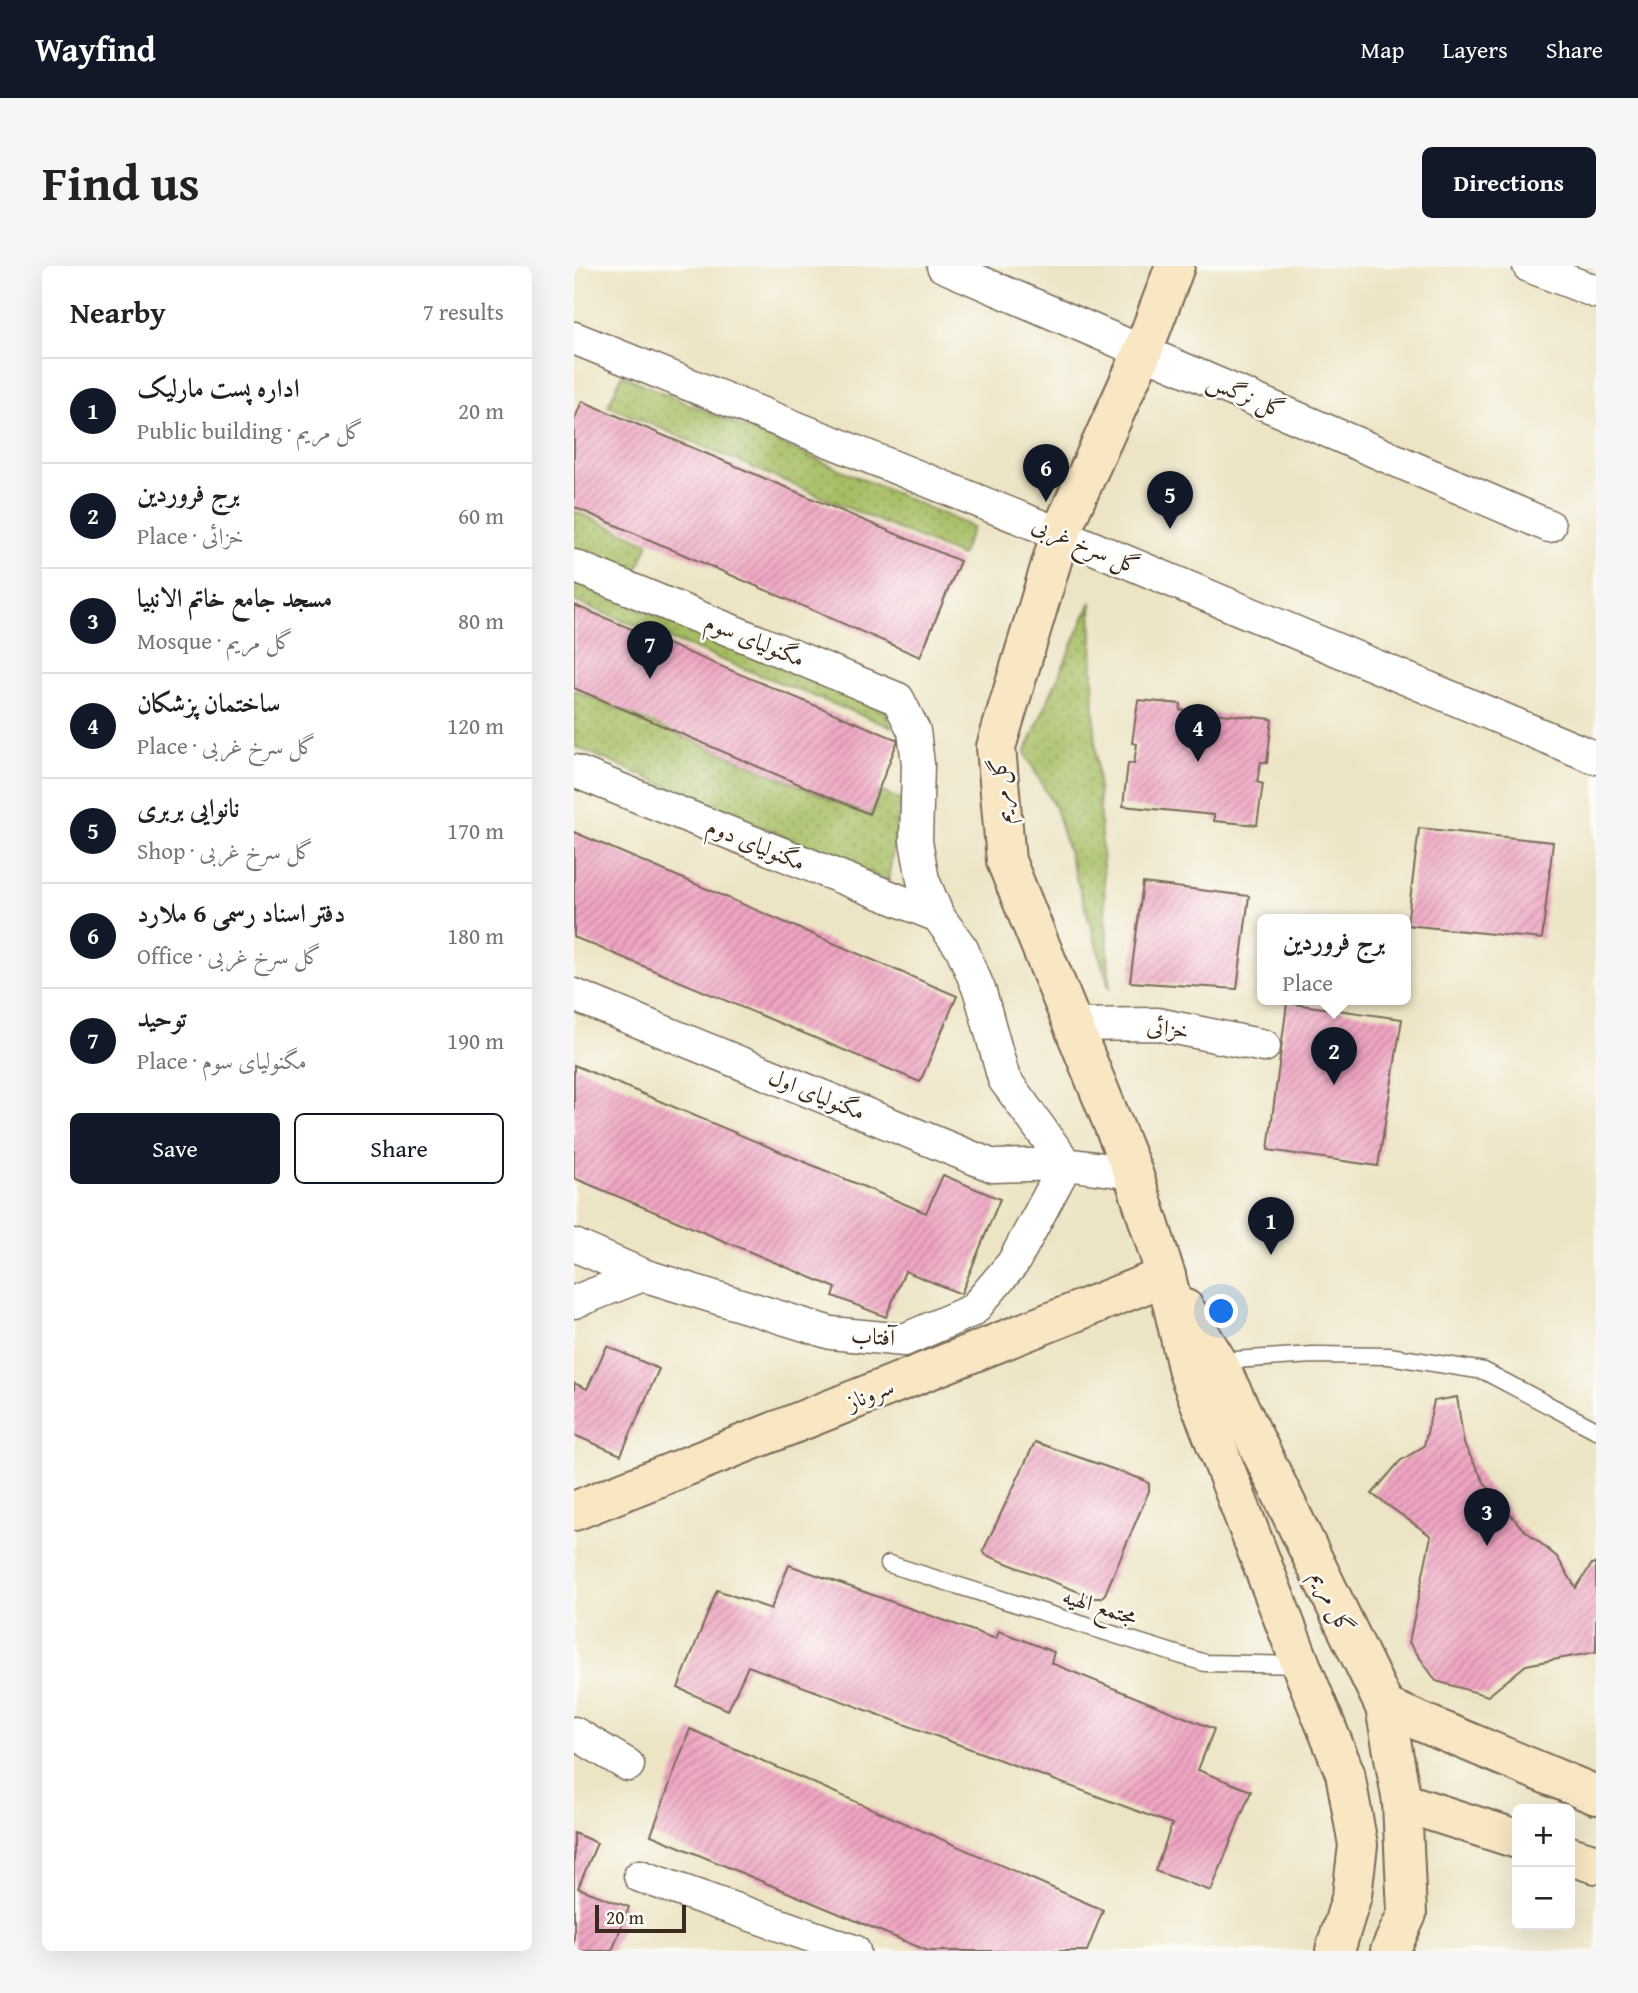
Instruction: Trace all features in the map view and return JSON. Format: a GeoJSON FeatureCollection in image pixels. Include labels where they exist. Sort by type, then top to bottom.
{"type":"FeatureCollection","features":[{"type":"Feature","properties":{"kind":"street","name":"گل نرگس"},"geometry":{"type":"LineString","coordinates":[[943,266],[1549,526]]}},
{"type":"Feature","properties":{"kind":"street","name":"گل مریم"},"geometry":{"type":"LineString","coordinates":[[1175,266],[1143,351],[1060,534],[996,747],[1006,862],[1133,1173],[1166,1276],[1188,1372],[1300,1665],[1345,1773],[1358,1845],[1352,1895],[1335,1951]]}},
{"type":"Feature","properties":{"kind":"street"},"geometry":{"type":"LineString","coordinates":[[1529,266],[1596,292]]}},
{"type":"Feature","properties":{"kind":"street","name":"گل سرخ غربی"},"geometry":{"type":"LineString","coordinates":[[574,338],[1060,534],[1596,758]]}},
{"type":"Feature","properties":{"kind":"street","name":"مگنولیای سوم"},"geometry":{"type":"LineString","coordinates":[[574,566],[898,699],[914,732],[918,764],[916,841],[923,880],[938,916]]}},
{"type":"Feature","properties":{"kind":"street","name":"مگنولیای دوم"},"geometry":{"type":"LineString","coordinates":[[574,771],[938,916]]}},
{"type":"Feature","properties":{"kind":"street"},"geometry":{"type":"LineString","coordinates":[[938,916],[962,949],[980,992],[1004,1079],[1066,1164]]}},
{"type":"Feature","properties":{"kind":"street","name":"مگنولیای اول"},"geometry":{"type":"LineString","coordinates":[[574,995],[993,1166],[1066,1164],[1133,1173]]}},
{"type":"Feature","properties":{"kind":"street","name":"خزائی"},"geometry":{"type":"LineString","coordinates":[[1071,1025],[1157,1024],[1264,1046]]}},
{"type":"Feature","properties":{"kind":"street","name":"آفتاب"},"geometry":{"type":"LineString","coordinates":[[574,1245],[643,1275],[831,1334],[904,1340],[973,1311],[1013,1263],[1066,1164]]}},
{"type":"Feature","properties":{"kind":"street"},"geometry":{"type":"LineString","coordinates":[[574,1302],[643,1275]]}},
{"type":"Feature","properties":{"kind":"street","name":"گل مریم"},"geometry":{"type":"LineString","coordinates":[[1166,1276],[1217,1362],[1384,1707],[1402,1802],[1407,1914],[1391,1951]]}},
{"type":"Feature","properties":{"kind":"street","name":"سروناز"},"geometry":{"type":"LineString","coordinates":[[574,1511],[1166,1276]]}},
{"type":"Feature","properties":{"kind":"street"},"geometry":{"type":"LineString","coordinates":[[1384,1707],[1596,1795]]}},
{"type":"Feature","properties":{"kind":"street"},"geometry":{"type":"LineString","coordinates":[[574,1733],[628,1765]]}},
{"type":"Feature","properties":{"kind":"street"},"geometry":{"type":"LineString","coordinates":[[1402,1802],[1512,1837]]}},
{"type":"Feature","properties":{"kind":"street"},"geometry":{"type":"LineString","coordinates":[[1575,1858],[1596,1864]]}},
{"type":"Feature","properties":{"kind":"street"},"geometry":{"type":"LineString","coordinates":[[640,1876],[850,1950]]}},
{"type":"Feature","properties":{"kind":"lane"},"geometry":{"type":"LineString","coordinates":[[1217,1362],[1313,1355],[1390,1356],[1484,1371],[1596,1430]]}},
{"type":"Feature","properties":{"kind":"lane","name":"مجتمع الهیه"},"geometry":{"type":"LineString","coordinates":[[889,1564],[1205,1663],[1300,1665]]}},
{"type":"Feature","properties":{"kind":"green space"},"geometry":{"type":"Polygon","coordinates":[[[622,375],[973,527],[961,556],[608,406],[622,375]]]}},
{"type":"Feature","properties":{"kind":"green space"},"geometry":{"type":"Polygon","coordinates":[[[574,511],[649,543],[629,589],[574,566],[574,511]]]}},
{"type":"Feature","properties":{"kind":"green space"},"geometry":{"type":"Polygon","coordinates":[[[574,582],[885,710],[891,727],[574,601],[574,582]]]}},
{"type":"Feature","properties":{"kind":"green space"},"geometry":{"type":"Polygon","coordinates":[[[1091,602],[1094,712],[1110,990],[1055,808],[1025,753],[1091,602]]]}},
{"type":"Feature","properties":{"kind":"green space"},"geometry":{"type":"Polygon","coordinates":[[[574,690],[870,816],[880,791],[901,800],[888,881],[574,746],[574,690]]]}},
{"type":"Feature","properties":{"kind":"building"},"geometry":{"type":"Polygon","coordinates":[[[582,401],[960,561],[920,657],[574,507],[574,421],[582,401]]]}},
{"type":"Feature","properties":{"kind":"building"},"geometry":{"type":"Polygon","coordinates":[[[574,605],[898,740],[869,814],[574,688],[574,605]]]}},
{"type":"Feature","properties":{"kind":"building"},"geometry":{"type":"Polygon","coordinates":[[[1138,700],[1181,704],[1180,710],[1272,719],[1267,763],[1261,762],[1257,782],[1263,784],[1257,825],[1214,821],[1214,815],[1123,806],[1128,763],[1134,763],[1137,744],[1132,743],[1138,700]]]}},
{"type":"Feature","properties":{"kind":"building"},"geometry":{"type":"Polygon","coordinates":[[[1419,828],[1553,842],[1542,939],[1411,925],[1411,914],[1408,914],[1419,828]]]}},
{"type":"Feature","properties":{"kind":"building"},"geometry":{"type":"Polygon","coordinates":[[[574,832],[957,996],[920,1082],[574,937],[574,832]]]}},
{"type":"Feature","properties":{"kind":"building"},"geometry":{"type":"Polygon","coordinates":[[[1143,883],[1249,896],[1237,989],[1130,982],[1143,883]]]}},
{"type":"Feature","properties":{"kind":"building"},"geometry":{"type":"Polygon","coordinates":[[[1287,1005],[1402,1019],[1378,1166],[1268,1150],[1287,1005]]]}},
{"type":"Feature","properties":{"kind":"building"},"geometry":{"type":"Polygon","coordinates":[[[574,1065],[926,1213],[943,1175],[1000,1199],[961,1294],[905,1271],[886,1317],[833,1296],[836,1288],[574,1178],[574,1065]]]}},
{"type":"Feature","properties":{"kind":"building"},"geometry":{"type":"Polygon","coordinates":[[[607,1346],[659,1369],[621,1455],[574,1435],[574,1383],[587,1389],[607,1346]]]}},
{"type":"Feature","properties":{"kind":"building"},"geometry":{"type":"Polygon","coordinates":[[[1457,1397],[1464,1444],[1485,1484],[1521,1527],[1557,1557],[1576,1588],[1592,1564],[1596,1563],[1596,1652],[1526,1665],[1488,1696],[1436,1681],[1409,1642],[1431,1536],[1372,1494],[1400,1461],[1424,1446],[1434,1401],[1457,1397]]]}},
{"type":"Feature","properties":{"kind":"building"},"geometry":{"type":"Polygon","coordinates":[[[1035,1442],[1149,1484],[1149,1491],[1101,1598],[1094,1598],[986,1555],[983,1551],[1035,1442]]]}},
{"type":"Feature","properties":{"kind":"building"},"geometry":{"type":"Polygon","coordinates":[[[789,1565],[996,1639],[999,1631],[1054,1652],[1051,1663],[1214,1729],[1198,1770],[1251,1791],[1211,1891],[1155,1871],[1172,1824],[748,1666],[728,1710],[678,1688],[717,1590],[771,1609],[789,1565]]]}},
{"type":"Feature","properties":{"kind":"building"},"geometry":{"type":"Polygon","coordinates":[[[690,1729],[1103,1910],[1087,1951],[928,1951],[651,1835],[690,1729]]]}},
{"type":"Feature","properties":{"kind":"building"},"geometry":{"type":"Polygon","coordinates":[[[574,1833],[597,1843],[578,1888],[629,1907],[612,1951],[574,1951],[574,1833]]]}},
{"type":"Feature","properties":{"kind":"place","name":"دفتر اسناد رسمی 6 ملارد"},"geometry":{"type":"Point","coordinates":[1046,502]}},
{"type":"Feature","properties":{"kind":"place","name":"نانوایی بربری"},"geometry":{"type":"Point","coordinates":[1170,529]}},
{"type":"Feature","properties":{"kind":"place","name":"توحید"},"geometry":{"type":"Point","coordinates":[650,679]}},
{"type":"Feature","properties":{"kind":"place","name":"ساختمان پزشکان"},"geometry":{"type":"Point","coordinates":[1198,762]}},
{"type":"Feature","properties":{"kind":"place","name":"برج فروردین"},"geometry":{"type":"Point","coordinates":[1334,1085]}},
{"type":"Feature","properties":{"kind":"place","name":"اداره پست مارلیک"},"geometry":{"type":"Point","coordinates":[1271,1255]}},
{"type":"Feature","properties":{"kind":"place","name":"مسجد جامع خاتم الانبیا"},"geometry":{"type":"Point","coordinates":[1487,1546]}}]}
